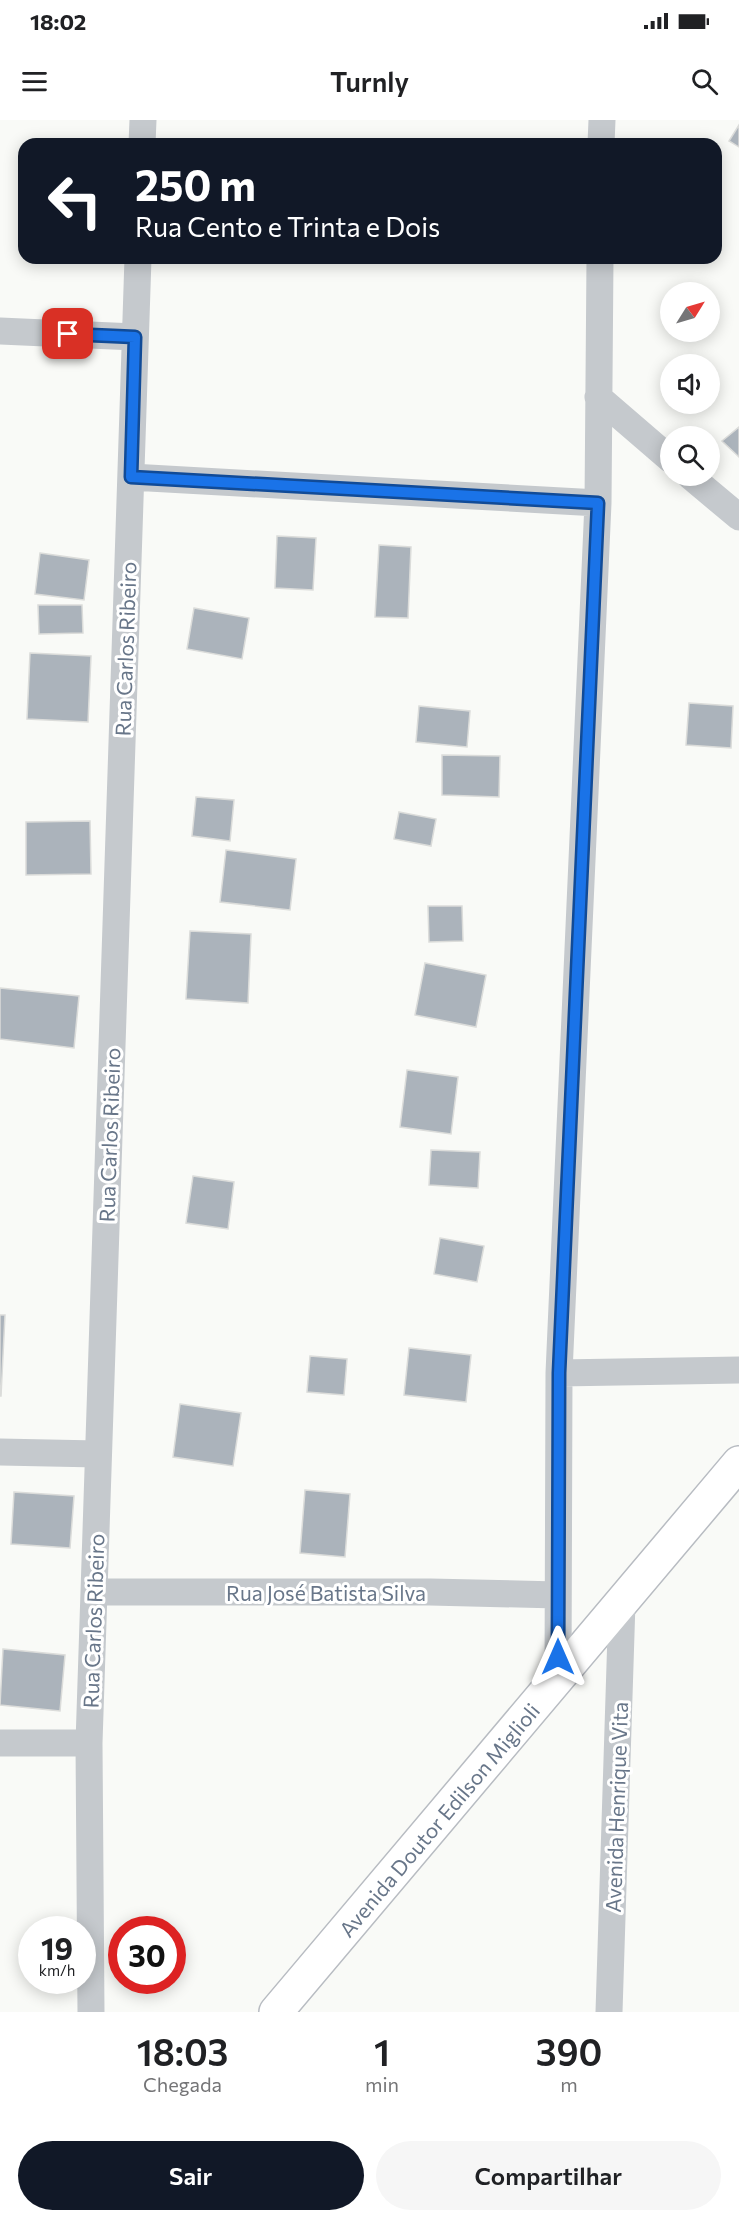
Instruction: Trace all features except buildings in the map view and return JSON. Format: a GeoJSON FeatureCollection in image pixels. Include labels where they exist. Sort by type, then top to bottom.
{"type":"FeatureCollection","features":[{"type":"Feature","properties":{"kind":"street"},"geometry":{"type":"LineString","coordinates":[[142,120],[142,138]]}},
{"type":"Feature","properties":{"kind":"street"},"geometry":{"type":"LineString","coordinates":[[601,138],[602,120]]}},
{"type":"Feature","properties":{"kind":"street","name":"Rua Carlos Ribeiro"},"geometry":{"type":"LineString","coordinates":[[91,2012],[89,1743],[138,264]]}},
{"type":"Feature","properties":{"kind":"street"},"geometry":{"type":"LineString","coordinates":[[558,1678],[559,1373],[598,503],[600,264]]}},
{"type":"Feature","properties":{"kind":"street"},"geometry":{"type":"LineString","coordinates":[[0,331],[135,337]]}},
{"type":"Feature","properties":{"kind":"street"},"geometry":{"type":"LineString","coordinates":[[598,397],[660,450]]}},
{"type":"Feature","properties":{"kind":"street"},"geometry":{"type":"LineString","coordinates":[[131,477],[598,503]]}},
{"type":"Feature","properties":{"kind":"street"},"geometry":{"type":"LineString","coordinates":[[702,486],[739,517]]}},
{"type":"Feature","properties":{"kind":"street"},"geometry":{"type":"LineString","coordinates":[[559,1373],[739,1370]]}},
{"type":"Feature","properties":{"kind":"street"},"geometry":{"type":"LineString","coordinates":[[0,1452],[98,1454]]}},
{"type":"Feature","properties":{"kind":"street","name":"Avenida Doutor Edilson Miglioli"},"geometry":{"type":"LineString","coordinates":[[276,2012],[739,1463]]}},
{"type":"Feature","properties":{"kind":"street","name":"Rua José Batista Silva"},"geometry":{"type":"LineString","coordinates":[[94,1592],[430,1592],[558,1595]]}},
{"type":"Feature","properties":{"kind":"street","name":"Avenida Henrique Vita"},"geometry":{"type":"LineString","coordinates":[[609,2012],[622,1602]]}},
{"type":"Feature","properties":{"kind":"street"},"geometry":{"type":"LineString","coordinates":[[0,1743],[89,1743]]}},
{"type":"Feature","properties":{"kind":"route"},"geometry":{"type":"LineString","coordinates":[[68,334],[135,337],[131,477],[598,503],[559,1373],[558,1657]]}}]}
